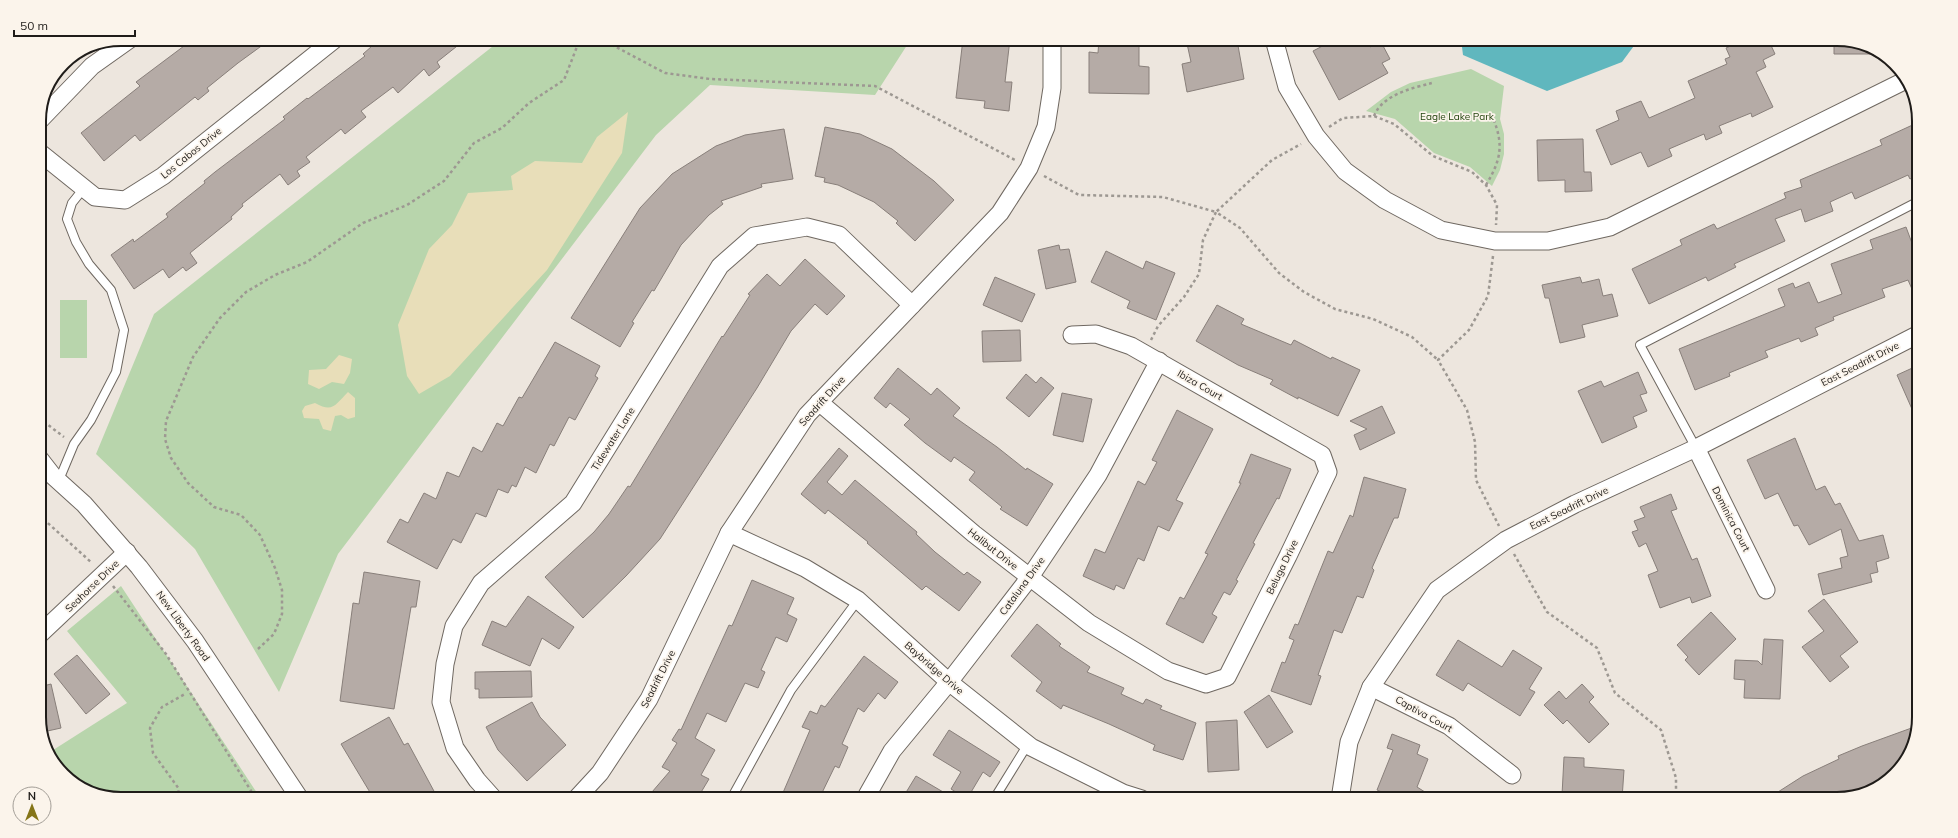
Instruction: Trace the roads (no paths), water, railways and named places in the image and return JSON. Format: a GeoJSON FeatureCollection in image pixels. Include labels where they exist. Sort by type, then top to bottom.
{"type":"FeatureCollection","features":[{"type":"Feature","properties":{"kind":"street"},"geometry":{"type":"LineString","coordinates":[[47,113],[92,66],[120,46]]}},
{"type":"Feature","properties":{"kind":"street","name":"Los Cabos Drive"},"geometry":{"type":"LineString","coordinates":[[46,158],[95,197],[125,200],[163,176],[326,46]]}},
{"type":"Feature","properties":{"kind":"street","name":"Seadrift Drive"},"geometry":{"type":"LineString","coordinates":[[582,792],[600,773],[649,699],[729,533],[807,415],[1000,213],[1029,168],[1047,119],[1052,88],[1052,46]]}},
{"type":"Feature","properties":{"kind":"street"},"geometry":{"type":"LineString","coordinates":[[1276,46],[1287,87],[1316,136],[1345,171],[1385,200],[1441,230],[1495,241],[1548,241],[1610,227],[1901,83]]}},
{"type":"Feature","properties":{"kind":"street","name":"Tidewater Lane"},"geometry":{"type":"LineString","coordinates":[[488,792],[477,780],[455,748],[441,702],[445,664],[454,626],[481,584],[573,502],[720,266],[754,236],[807,227],[839,235],[912,305]]}},
{"type":"Feature","properties":{"kind":"street","name":"Ibiza Court"},"geometry":{"type":"LineString","coordinates":[[1072,336],[1096,334],[1131,346],[1322,455]]}},
{"type":"Feature","properties":{"kind":"street","name":"East Seadrift Drive"},"geometry":{"type":"LineString","coordinates":[[1341,792],[1349,742],[1371,686],[1437,590],[1506,540],[1575,504],[1696,448],[1912,338]]}},
{"type":"Feature","properties":{"kind":"street","name":"Cataluna Drive"},"geometry":{"type":"LineString","coordinates":[[869,792],[892,751],[949,682],[1030,577],[1098,475],[1152,357]]}},
{"type":"Feature","properties":{"kind":"street","name":"Halibut Drive"},"geometry":{"type":"LineString","coordinates":[[819,402],[974,534],[1089,623],[1168,671],[1206,684],[1227,677]]}},
{"type":"Feature","properties":{"kind":"street","name":"Dominica Court"},"geometry":{"type":"LineString","coordinates":[[1696,448],[1766,590]]}},
{"type":"Feature","properties":{"kind":"street","name":"Beluga Drive"},"geometry":{"type":"LineString","coordinates":[[1227,677],[1266,602],[1328,472],[1322,455]]}},
{"type":"Feature","properties":{"kind":"street","name":"New Liberty Road"},"geometry":{"type":"LineString","coordinates":[[46,469],[84,504],[127,552],[195,641],[295,792]]}},
{"type":"Feature","properties":{"kind":"street","name":"Baybridge Drive"},"geometry":{"type":"LineString","coordinates":[[729,533],[805,568],[858,600],[949,682],[1028,744],[1115,792]]}},
{"type":"Feature","properties":{"kind":"street","name":"Seahorse Drive"},"geometry":{"type":"LineString","coordinates":[[46,628],[127,552]]}},
{"type":"Feature","properties":{"kind":"street","name":"Captiva Court"},"geometry":{"type":"LineString","coordinates":[[1371,686],[1449,726],[1512,775]]}},
{"type":"Feature","properties":{"kind":"lane"},"geometry":{"type":"LineString","coordinates":[[58,480],[74,444],[91,420],[116,372],[124,330],[111,290],[89,264],[76,242],[66,219],[72,203],[84,188]]}},
{"type":"Feature","properties":{"kind":"lane"},"geometry":{"type":"LineString","coordinates":[[1696,448],[1640,345],[1912,205]]}},
{"type":"Feature","properties":{"kind":"lane"},"geometry":{"type":"LineString","coordinates":[[735,792],[791,690],[858,600]]}},
{"type":"Feature","properties":{"kind":"lane"},"geometry":{"type":"LineString","coordinates":[[998,792],[1028,744]]}},
{"type":"Feature","properties":{"kind":"water"},"geometry":{"type":"Polygon","coordinates":[[[1462,46],[1634,46],[1622,62],[1547,91],[1463,55],[1462,46]]]}},
{"type":"Feature","properties":{"kind":"park label","name":"Eagle Lake Park"},"geometry":{"type":"Point","coordinates":[1457,116]}}]}
